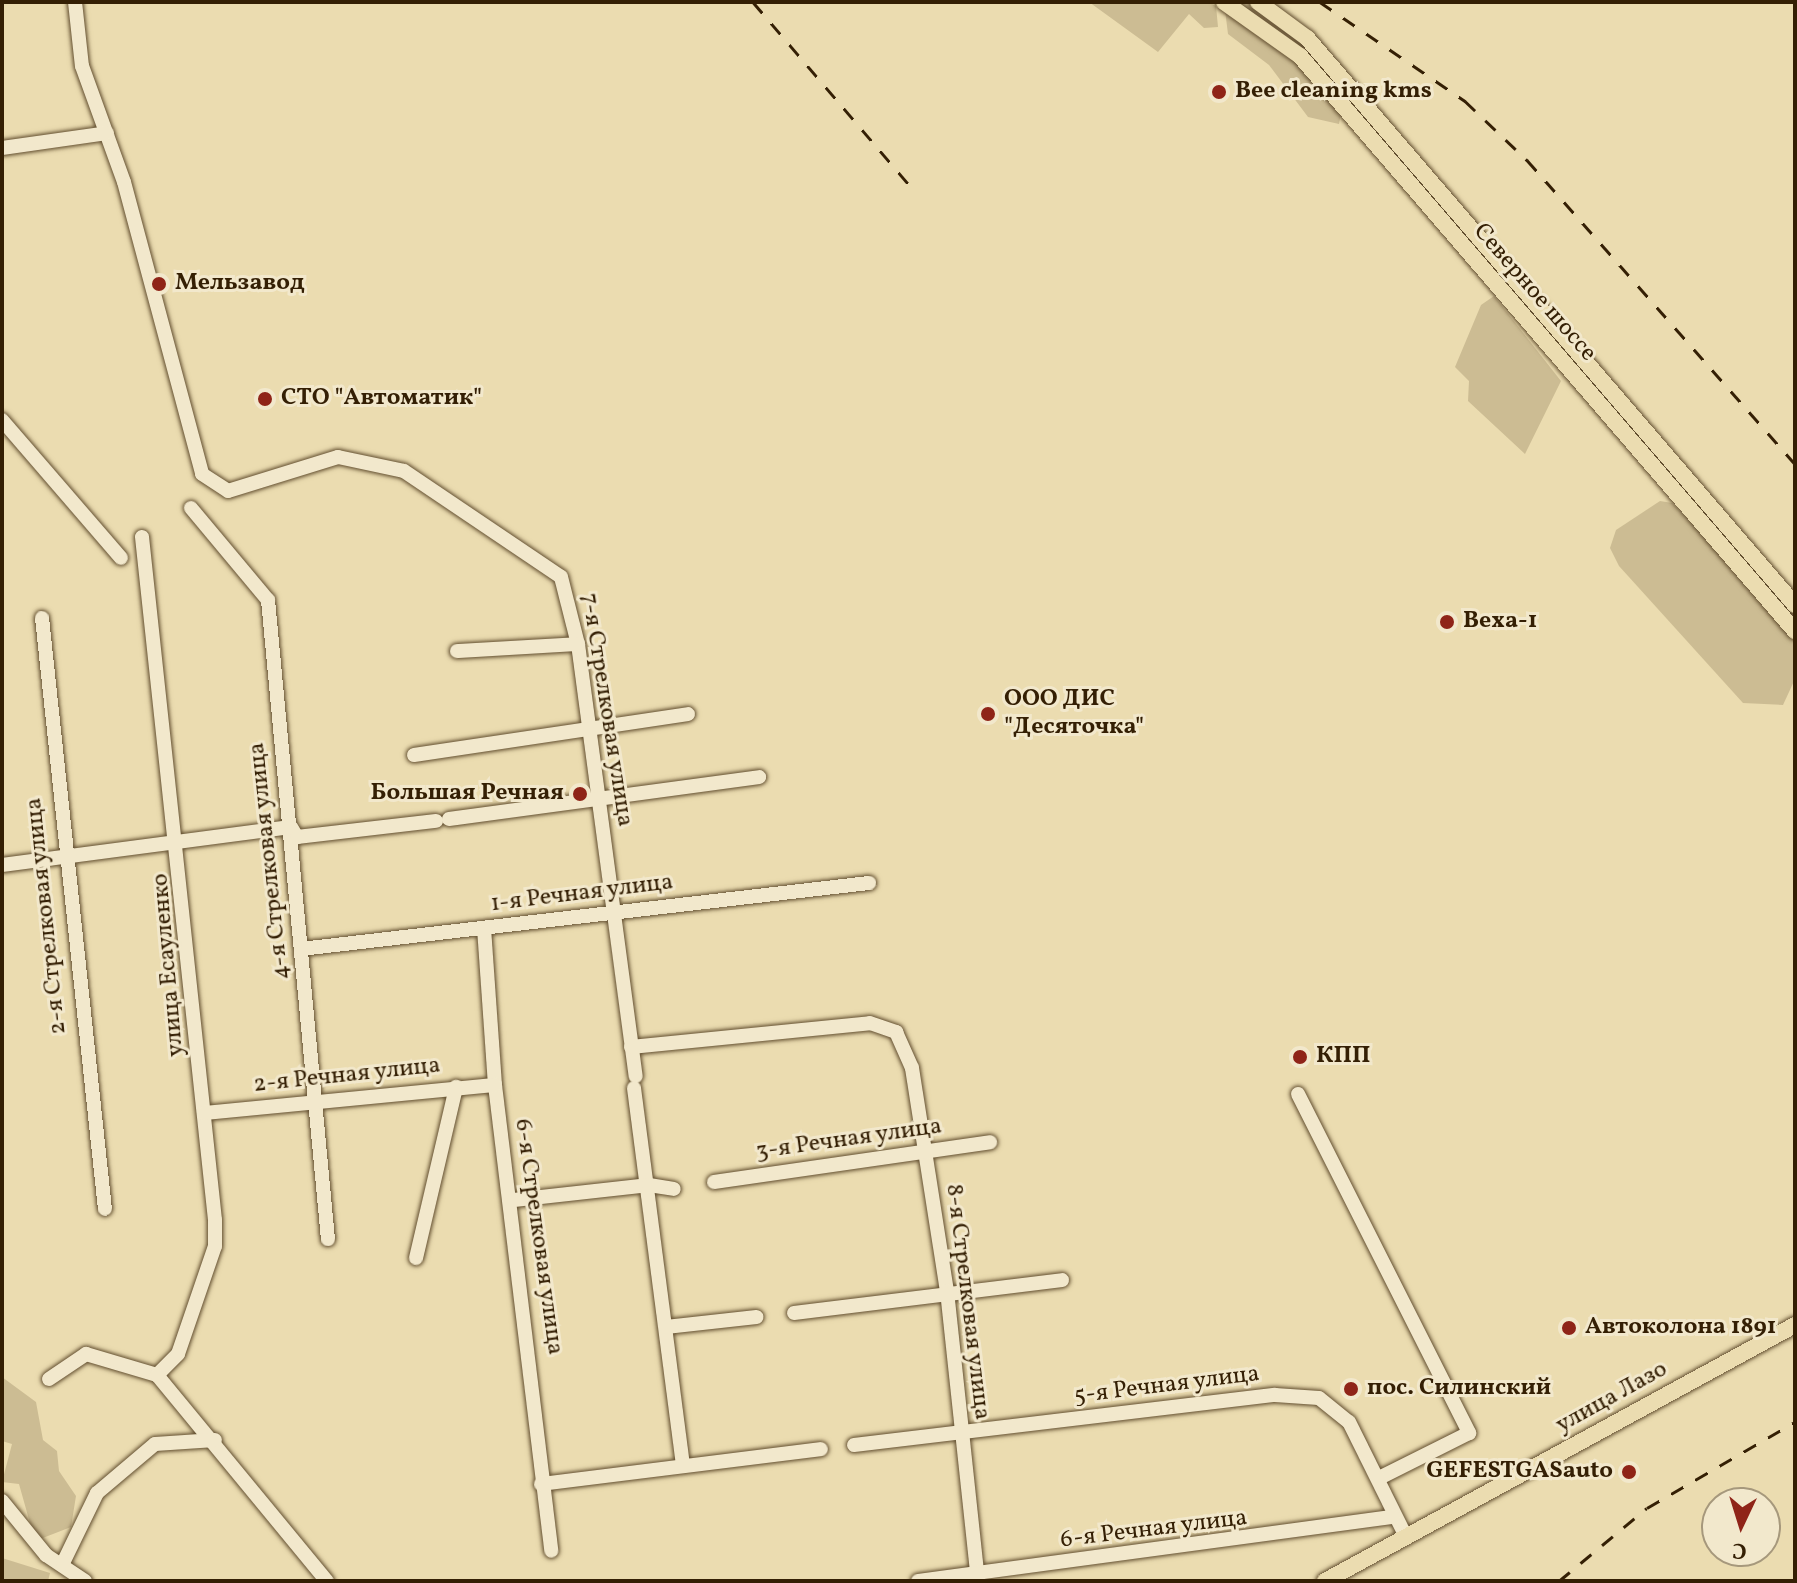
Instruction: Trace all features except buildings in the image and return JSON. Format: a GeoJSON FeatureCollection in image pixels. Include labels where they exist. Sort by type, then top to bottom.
{"type":"FeatureCollection","features":[{"type":"Feature","properties":{"kind":"main road","name":"Северное шоссе"},"geometry":{"type":"LineString","coordinates":[[1224,2],[1283,40],[1358,112],[1581,372],[1795,631]]}},
{"type":"Feature","properties":{"kind":"main road","name":"Северное шоссе"},"geometry":{"type":"LineString","coordinates":[[1258,2],[1307,38],[1358,112]]}},
{"type":"Feature","properties":{"kind":"main road","name":"Северное шоссе"},"geometry":{"type":"LineString","coordinates":[[1581,372],[1795,605]]}},
{"type":"Feature","properties":{"kind":"main road","name":"улица Лазо"},"geometry":{"type":"LineString","coordinates":[[1325,1581],[1795,1325]]}},
{"type":"Feature","properties":{"kind":"street"},"geometry":{"type":"LineString","coordinates":[[2,148],[107,133],[82,66],[75,2]]}},
{"type":"Feature","properties":{"kind":"street","name":"7-я Стрелковая улица"},"geometry":{"type":"LineString","coordinates":[[107,133],[202,474],[228,491],[338,457],[404,471],[561,577],[578,644],[683,1465]]}},
{"type":"Feature","properties":{"kind":"street"},"geometry":{"type":"LineString","coordinates":[[2,420],[121,558]]}},
{"type":"Feature","properties":{"kind":"street","name":"4-я Стрелковая улица"},"geometry":{"type":"LineString","coordinates":[[191,508],[268,600],[328,1239]]}},
{"type":"Feature","properties":{"kind":"street","name":"улица Есауленко"},"geometry":{"type":"LineString","coordinates":[[142,537],[179,842],[215,1246],[178,1354],[157,1375]]}},
{"type":"Feature","properties":{"kind":"street","name":"2-я Стрелковая улица"},"geometry":{"type":"LineString","coordinates":[[42,618],[62,854],[105,1209]]}},
{"type":"Feature","properties":{"kind":"street"},"geometry":{"type":"LineString","coordinates":[[457,651],[578,644]]}},
{"type":"Feature","properties":{"kind":"street"},"geometry":{"type":"LineString","coordinates":[[414,755],[688,714]]}},
{"type":"Feature","properties":{"kind":"street"},"geometry":{"type":"LineString","coordinates":[[2,865],[62,854],[291,827],[297,837],[759,777]]}},
{"type":"Feature","properties":{"kind":"street","name":"1-я Речная улица"},"geometry":{"type":"LineString","coordinates":[[301,949],[530,925],[613,911],[869,883]]}},
{"type":"Feature","properties":{"kind":"street","name":"6-я Стрелковая улица"},"geometry":{"type":"LineString","coordinates":[[484,928],[495,1085],[514,1200],[541,1484],[551,1551]]}},
{"type":"Feature","properties":{"kind":"street","name":"8-я Стрелковая улица"},"geometry":{"type":"LineString","coordinates":[[631,1047],[870,1023],[896,1032],[912,1068],[947,1291],[977,1578]]}},
{"type":"Feature","properties":{"kind":"street","name":"2-я Речная улица"},"geometry":{"type":"LineString","coordinates":[[204,1113],[495,1085]]}},
{"type":"Feature","properties":{"kind":"street"},"geometry":{"type":"LineString","coordinates":[[416,1258],[456,1087]]}},
{"type":"Feature","properties":{"kind":"street"},"geometry":{"type":"LineString","coordinates":[[1298,1094],[1469,1433],[1381,1477]]}},
{"type":"Feature","properties":{"kind":"street","name":"3-я Речная улица"},"geometry":{"type":"LineString","coordinates":[[714,1182],[990,1142]]}},
{"type":"Feature","properties":{"kind":"street"},"geometry":{"type":"LineString","coordinates":[[514,1200],[649,1185],[674,1189]]}},
{"type":"Feature","properties":{"kind":"street"},"geometry":{"type":"LineString","coordinates":[[794,1313],[947,1291],[1062,1280]]}},
{"type":"Feature","properties":{"kind":"street"},"geometry":{"type":"LineString","coordinates":[[666,1327],[756,1317]]}},
{"type":"Feature","properties":{"kind":"street"},"geometry":{"type":"LineString","coordinates":[[49,1379],[86,1354],[157,1375],[215,1440],[325,1580]]}},
{"type":"Feature","properties":{"kind":"street","name":"5-я Речная улица"},"geometry":{"type":"LineString","coordinates":[[854,1445],[1275,1395],[1319,1398],[1349,1422],[1381,1477],[1394,1517],[1406,1537]]}},
{"type":"Feature","properties":{"kind":"street"},"geometry":{"type":"LineString","coordinates":[[63,1563],[97,1493],[155,1444],[215,1440]]}},
{"type":"Feature","properties":{"kind":"street"},"geometry":{"type":"LineString","coordinates":[[541,1484],[821,1449]]}},
{"type":"Feature","properties":{"kind":"street"},"geometry":{"type":"LineString","coordinates":[[2,1501],[27,1536],[85,1581]]}},
{"type":"Feature","properties":{"kind":"street","name":"6-я Речная улица"},"geometry":{"type":"LineString","coordinates":[[918,1581],[977,1578],[1394,1517]]}},
{"type":"Feature","properties":{"kind":"shaded area"},"geometry":{"type":"Polygon","coordinates":[[[1089,2],[1208,2],[1216,6],[1218,27],[1204,28],[1189,14],[1158,52],[1089,2]]]}},
{"type":"Feature","properties":{"kind":"shaded area"},"geometry":{"type":"Polygon","coordinates":[[[1234,2],[1248,2],[1295,34],[1349,102],[1292,38],[1234,2]]]}},
{"type":"Feature","properties":{"kind":"shaded area"},"geometry":{"type":"Polygon","coordinates":[[[1225,10],[1291,53],[1341,113],[1339,124],[1308,117],[1269,65],[1228,34],[1225,10]]]}},
{"type":"Feature","properties":{"kind":"shaded area"},"geometry":{"type":"Polygon","coordinates":[[[1365,120],[1576,363],[1575,367],[1365,120]]]}},
{"type":"Feature","properties":{"kind":"shaded area"},"geometry":{"type":"Polygon","coordinates":[[[1494,296],[1561,381],[1525,454],[1468,401],[1469,381],[1455,367],[1481,305],[1494,296]]]}},
{"type":"Feature","properties":{"kind":"shaded area"},"geometry":{"type":"Polygon","coordinates":[[[1587,378],[1795,614],[1795,622],[1587,378]]]}},
{"type":"Feature","properties":{"kind":"shaded area"},"geometry":{"type":"Polygon","coordinates":[[[1660,501],[1672,503],[1698,529],[1795,642],[1795,679],[1783,705],[1743,703],[1619,566],[1610,548],[1616,530],[1660,501]]]}},
{"type":"Feature","properties":{"kind":"shaded area"},"geometry":{"type":"Polygon","coordinates":[[[2,1377],[36,1402],[43,1440],[57,1451],[59,1471],[76,1496],[71,1527],[35,1541],[19,1484],[2,1482],[12,1444],[2,1441],[2,1377]]]}},
{"type":"Feature","properties":{"kind":"shaded area"},"geometry":{"type":"Polygon","coordinates":[[[2,1558],[50,1573],[48,1581],[2,1581],[2,1558]]]}},
{"type":"Feature","properties":{"kind":"railway"},"geometry":{"type":"LineString","coordinates":[[753,2],[916,193]]}},
{"type":"Feature","properties":{"kind":"railway"},"geometry":{"type":"LineString","coordinates":[[1320,2],[1465,101],[1527,160],[1795,464]]}},
{"type":"Feature","properties":{"kind":"railway"},"geometry":{"type":"LineString","coordinates":[[1559,1581],[1647,1508],[1795,1422]]}},
{"type":"Feature","properties":{"kind":"place","name":"Bee cleaning kms"},"geometry":{"type":"Point","coordinates":[1219,92]}},
{"type":"Feature","properties":{"kind":"place","name":"Мельзавод"},"geometry":{"type":"Point","coordinates":[159,284]}},
{"type":"Feature","properties":{"kind":"place","name":"СТО \"Автоматик\""},"geometry":{"type":"Point","coordinates":[265,399]}},
{"type":"Feature","properties":{"kind":"place","name":"Веха-1"},"geometry":{"type":"Point","coordinates":[1447,622]}},
{"type":"Feature","properties":{"kind":"place","name":"ООО ДИС \"Десяточка\""},"geometry":{"type":"Point","coordinates":[988,714]}},
{"type":"Feature","properties":{"kind":"place","name":"Большая Речная"},"geometry":{"type":"Point","coordinates":[580,794]}},
{"type":"Feature","properties":{"kind":"place","name":"КПП"},"geometry":{"type":"Point","coordinates":[1300,1057]}},
{"type":"Feature","properties":{"kind":"place","name":"Автоколона 1891"},"geometry":{"type":"Point","coordinates":[1569,1328]}},
{"type":"Feature","properties":{"kind":"place","name":"пос. Силинский"},"geometry":{"type":"Point","coordinates":[1351,1389]}},
{"type":"Feature","properties":{"kind":"place","name":"GEFESTGASauto"},"geometry":{"type":"Point","coordinates":[1629,1472]}}]}
